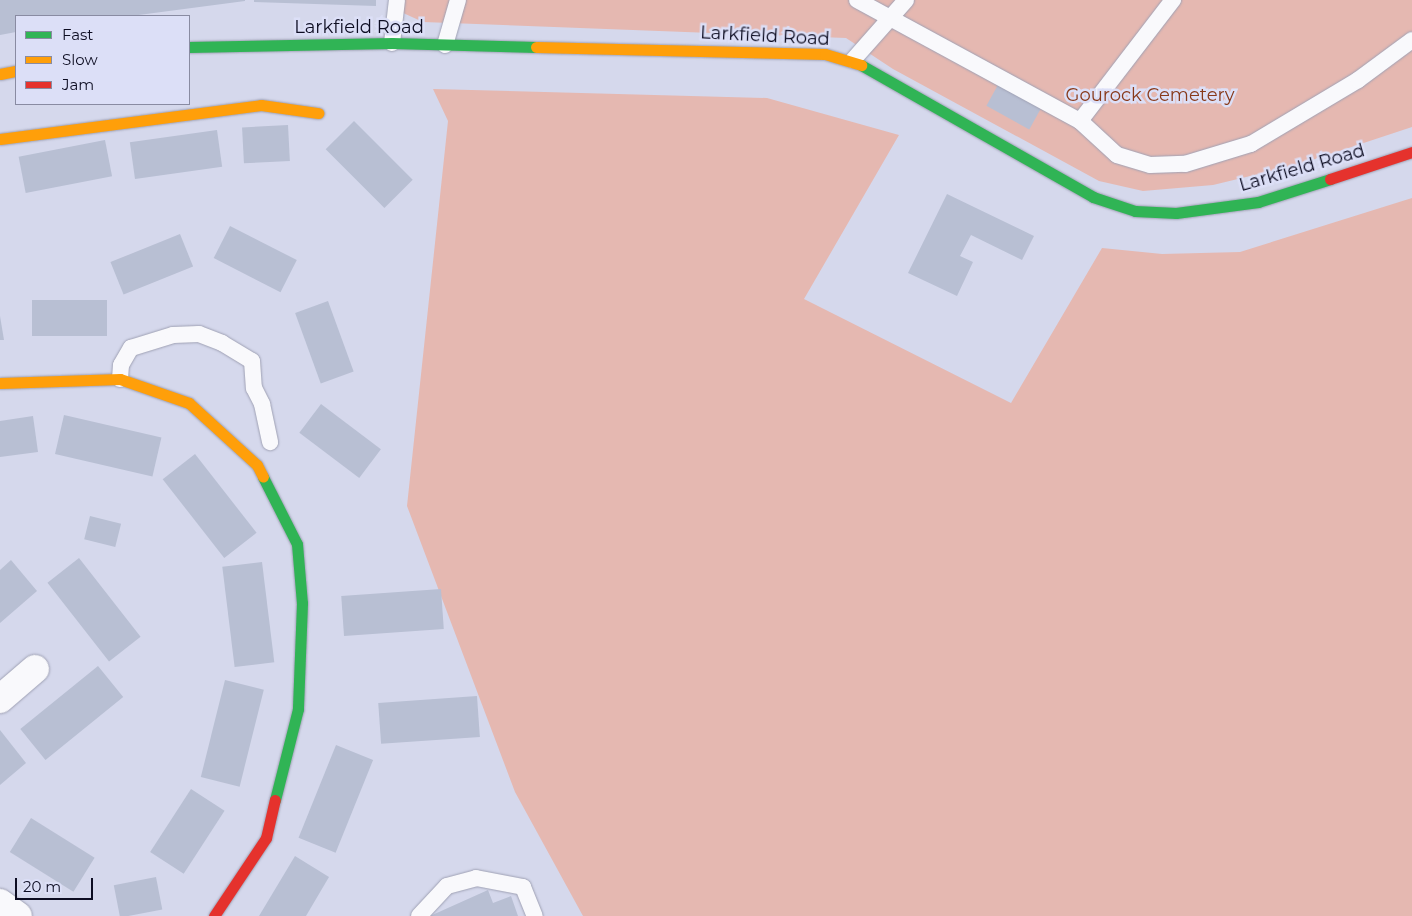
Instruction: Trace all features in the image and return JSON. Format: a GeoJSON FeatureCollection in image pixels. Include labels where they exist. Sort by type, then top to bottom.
{"type":"FeatureCollection","features":[{"type":"Feature","properties":{"kind":"street","name":"Larkfield Road"},"geometry":{"type":"LineString","coordinates":[[190,47],[392,43],[446,46],[782,51],[853,60],[1094,196],[1135,211],[1176,214],[1258,202],[1412,152]]}},
{"type":"Feature","properties":{"kind":"street"},"geometry":{"type":"LineString","coordinates":[[0,74],[15,71]]}},
{"type":"Feature","properties":{"kind":"street"},"geometry":{"type":"LineString","coordinates":[[0,139],[261,105],[318,113]]}},
{"type":"Feature","properties":{"kind":"street"},"geometry":{"type":"LineString","coordinates":[[0,383],[120,379],[189,403],[257,466],[297,544],[302,603],[298,709],[266,838],[214,916]]}},
{"type":"Feature","properties":{"kind":"street"},"geometry":{"type":"LineString","coordinates":[[0,699],[36,669]]}},
{"type":"Feature","properties":{"kind":"street"},"geometry":{"type":"LineString","coordinates":[[0,903],[18,916]]}},
{"type":"Feature","properties":{"kind":"lane"},"geometry":{"type":"LineString","coordinates":[[392,43],[397,0]]}},
{"type":"Feature","properties":{"kind":"lane"},"geometry":{"type":"LineString","coordinates":[[446,46],[458,0]]}},
{"type":"Feature","properties":{"kind":"lane"},"geometry":{"type":"LineString","coordinates":[[857,0],[1080,121],[1117,155],[1150,164],[1185,164],[1218,156],[1282,128],[1358,80],[1412,40]]}},
{"type":"Feature","properties":{"kind":"lane"},"geometry":{"type":"LineString","coordinates":[[853,60],[906,0]]}},
{"type":"Feature","properties":{"kind":"lane"},"geometry":{"type":"LineString","coordinates":[[1080,121],[1174,0]]}},
{"type":"Feature","properties":{"kind":"lane"},"geometry":{"type":"LineString","coordinates":[[120,379],[120,365],[131,348],[173,335],[199,334],[222,343],[252,361],[254,388],[262,404],[270,442]]}},
{"type":"Feature","properties":{"kind":"lane"},"geometry":{"type":"LineString","coordinates":[[419,916],[447,886],[476,878],[523,887],[535,916]]}},
{"type":"Feature","properties":{"kind":"green space","name":"Gourock Cemetery"},"geometry":{"type":"Polygon","coordinates":[[[391,0],[1412,0],[1412,127],[1300,164],[1213,185],[1143,191],[1099,181],[893,69],[846,38],[423,22],[390,7],[391,0]]]}},
{"type":"Feature","properties":{"kind":"green space"},"geometry":{"type":"Polygon","coordinates":[[[433,89],[767,98],[899,135],[804,299],[1011,403],[1102,248],[1162,254],[1240,252],[1412,198],[1412,916],[583,916],[515,792],[407,506],[448,121],[433,89]]]}},
{"type":"Feature","properties":{"kind":"building"},"geometry":{"type":"Polygon","coordinates":[[[0,0],[245,0],[139,15],[15,15],[15,32],[0,35],[0,0]]]}},
{"type":"Feature","properties":{"kind":"building"},"geometry":{"type":"Polygon","coordinates":[[[254,0],[376,0],[376,6],[254,2],[254,0]]]}},
{"type":"Feature","properties":{"kind":"building"},"geometry":{"type":"Polygon","coordinates":[[[999,83],[1042,107],[1029,129],[986,106],[999,83]]]}},
{"type":"Feature","properties":{"kind":"building"},"geometry":{"type":"Polygon","coordinates":[[[354,121],[413,180],[384,208],[326,149],[354,121]]]}},
{"type":"Feature","properties":{"kind":"building"},"geometry":{"type":"Polygon","coordinates":[[[288,125],[290,161],[244,163],[242,127],[288,125]]]}},
{"type":"Feature","properties":{"kind":"building"},"geometry":{"type":"Polygon","coordinates":[[[217,130],[222,167],[135,179],[130,142],[217,130]]]}},
{"type":"Feature","properties":{"kind":"building"},"geometry":{"type":"Polygon","coordinates":[[[105,140],[112,176],[26,193],[19,157],[105,140]]]}},
{"type":"Feature","properties":{"kind":"building"},"geometry":{"type":"Polygon","coordinates":[[[947,194],[1034,236],[1022,260],[971,235],[960,256],[973,262],[957,296],[908,273],[947,194]]]}},
{"type":"Feature","properties":{"kind":"building"},"geometry":{"type":"Polygon","coordinates":[[[230,226],[297,260],[280,292],[214,258],[230,226]]]}},
{"type":"Feature","properties":{"kind":"building"},"geometry":{"type":"Polygon","coordinates":[[[180,234],[193,266],[124,295],[110,262],[180,234]]]}},
{"type":"Feature","properties":{"kind":"building"},"geometry":{"type":"Polygon","coordinates":[[[32,300],[107,300],[107,336],[32,336],[32,300]]]}},
{"type":"Feature","properties":{"kind":"building"},"geometry":{"type":"Polygon","coordinates":[[[328,301],[354,371],[321,383],[295,313],[328,301]]]}},
{"type":"Feature","properties":{"kind":"building"},"geometry":{"type":"Polygon","coordinates":[[[0,316],[4,340],[0,340],[0,316]]]}},
{"type":"Feature","properties":{"kind":"building"},"geometry":{"type":"Polygon","coordinates":[[[321,404],[381,449],[359,478],[299,433],[321,404]]]}},
{"type":"Feature","properties":{"kind":"building"},"geometry":{"type":"Polygon","coordinates":[[[64,415],[161,437],[152,476],[55,454],[64,415]]]}},
{"type":"Feature","properties":{"kind":"building"},"geometry":{"type":"Polygon","coordinates":[[[33,416],[38,452],[0,457],[0,421],[33,416]]]}},
{"type":"Feature","properties":{"kind":"building"},"geometry":{"type":"Polygon","coordinates":[[[195,454],[257,533],[224,558],[163,479],[195,454]]]}},
{"type":"Feature","properties":{"kind":"building"},"geometry":{"type":"Polygon","coordinates":[[[90,516],[121,524],[115,547],[84,539],[90,516]]]}},
{"type":"Feature","properties":{"kind":"building"},"geometry":{"type":"Polygon","coordinates":[[[79,558],[141,637],[109,661],[47,583],[79,558]]]}},
{"type":"Feature","properties":{"kind":"building"},"geometry":{"type":"Polygon","coordinates":[[[11,560],[37,591],[0,623],[0,570],[11,560]]]}},
{"type":"Feature","properties":{"kind":"building"},"geometry":{"type":"Polygon","coordinates":[[[262,562],[274,662],[235,667],[222,567],[262,562]]]}},
{"type":"Feature","properties":{"kind":"building"},"geometry":{"type":"Polygon","coordinates":[[[441,589],[444,629],[344,636],[341,596],[441,589]]]}},
{"type":"Feature","properties":{"kind":"building"},"geometry":{"type":"Polygon","coordinates":[[[98,666],[123,697],[45,760],[20,729],[98,666]]]}},
{"type":"Feature","properties":{"kind":"building"},"geometry":{"type":"Polygon","coordinates":[[[225,680],[264,690],[240,787],[201,777],[225,680]]]}},
{"type":"Feature","properties":{"kind":"building"},"geometry":{"type":"Polygon","coordinates":[[[477,696],[480,737],[381,744],[378,703],[477,696]]]}},
{"type":"Feature","properties":{"kind":"building"},"geometry":{"type":"Polygon","coordinates":[[[0,730],[26,763],[0,785],[0,730]]]}},
{"type":"Feature","properties":{"kind":"building"},"geometry":{"type":"Polygon","coordinates":[[[336,745],[373,760],[336,853],[299,838],[336,745]]]}},
{"type":"Feature","properties":{"kind":"building"},"geometry":{"type":"Polygon","coordinates":[[[191,789],[225,811],[184,874],[150,852],[191,789]]]}},
{"type":"Feature","properties":{"kind":"building"},"geometry":{"type":"Polygon","coordinates":[[[31,818],[95,858],[73,892],[10,852],[31,818]]]}},
{"type":"Feature","properties":{"kind":"building"},"geometry":{"type":"Polygon","coordinates":[[[295,856],[329,877],[306,916],[259,916],[295,856]]]}},
{"type":"Feature","properties":{"kind":"building"},"geometry":{"type":"Polygon","coordinates":[[[156,877],[162,909],[120,916],[114,885],[156,877]]]}},
{"type":"Feature","properties":{"kind":"building"},"geometry":{"type":"Polygon","coordinates":[[[488,890],[493,903],[511,896],[518,916],[430,916],[488,890]]]}},
{"type":"Feature","properties":{"kind":"traffic: fast"},"geometry":{"type":"LineString","coordinates":[[190,47],[392,43],[536,47]]}},
{"type":"Feature","properties":{"kind":"traffic: fast"},"geometry":{"type":"LineString","coordinates":[[861,65],[1093,197],[1135,211],[1176,213],[1258,202],[1330,179]]}},
{"type":"Feature","properties":{"kind":"traffic: fast"},"geometry":{"type":"LineString","coordinates":[[263,477],[297,544],[302,603],[298,709],[275,800]]}},
{"type":"Feature","properties":{"kind":"traffic: slow"},"geometry":{"type":"LineString","coordinates":[[536,47],[825,54],[861,65]]}},
{"type":"Feature","properties":{"kind":"traffic: slow"},"geometry":{"type":"LineString","coordinates":[[0,74],[15,71]]}},
{"type":"Feature","properties":{"kind":"traffic: slow"},"geometry":{"type":"LineString","coordinates":[[0,139],[261,105],[318,113]]}},
{"type":"Feature","properties":{"kind":"traffic: slow"},"geometry":{"type":"LineString","coordinates":[[0,383],[120,379],[189,403],[257,465],[263,477]]}},
{"type":"Feature","properties":{"kind":"traffic: jam"},"geometry":{"type":"LineString","coordinates":[[1330,179],[1412,152]]}},
{"type":"Feature","properties":{"kind":"traffic: jam"},"geometry":{"type":"LineString","coordinates":[[214,916],[266,838],[275,800]]}}]}
